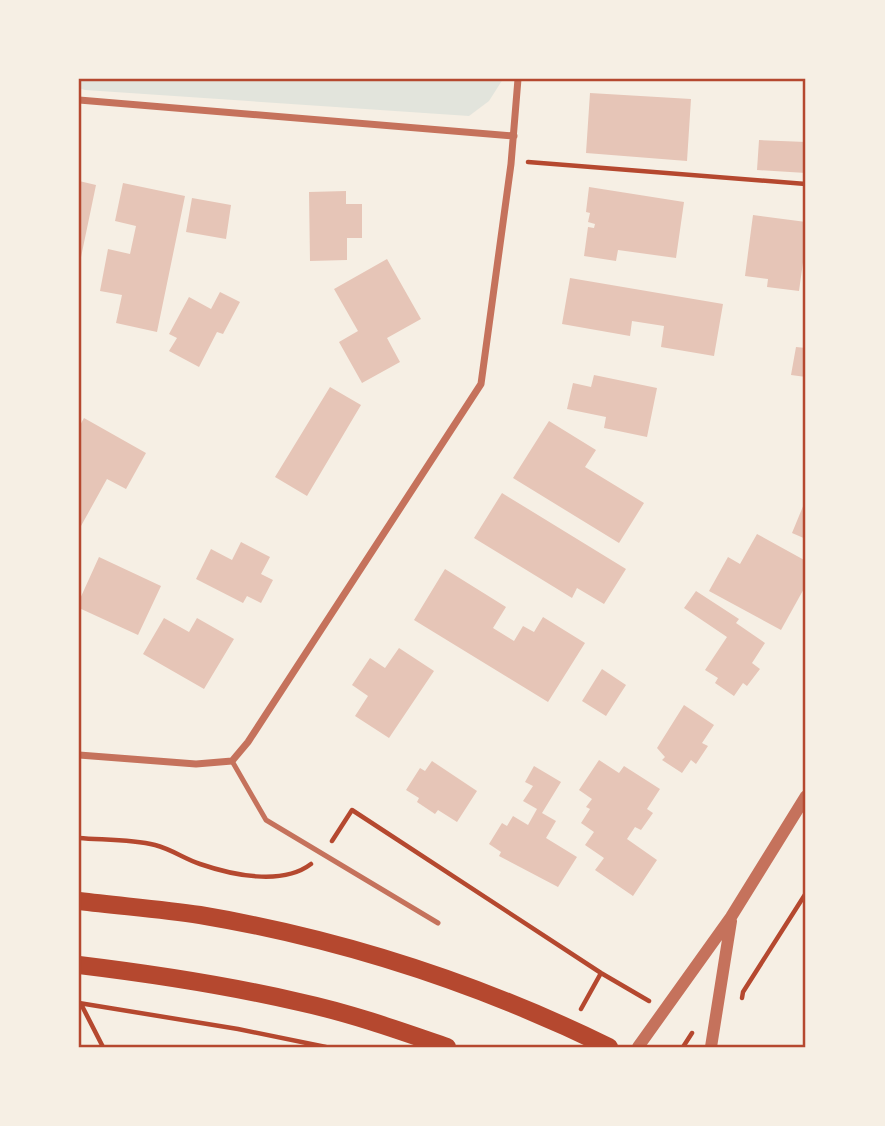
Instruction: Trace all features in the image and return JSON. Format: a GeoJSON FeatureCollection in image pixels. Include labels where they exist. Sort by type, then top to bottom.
{"type":"FeatureCollection","features":[{"type":"Feature","properties":{"kind":"main road"},"geometry":{"type":"LineString","coordinates":[[79,901],[200,915],[371,954],[430,972],[497,998],[609,1047]]}},
{"type":"Feature","properties":{"kind":"main road"},"geometry":{"type":"LineString","coordinates":[[79,965],[174,977],[302,1002],[362,1018],[447,1047]]}},
{"type":"Feature","properties":{"kind":"street"},"geometry":{"type":"LineString","coordinates":[[79,755],[196,764],[232,761],[248,742],[481,384],[514,136],[518,79]]}},
{"type":"Feature","properties":{"kind":"street"},"geometry":{"type":"LineString","coordinates":[[79,100],[514,136]]}},
{"type":"Feature","properties":{"kind":"street"},"geometry":{"type":"LineString","coordinates":[[638,1047],[731,917],[806,796]]}},
{"type":"Feature","properties":{"kind":"street"},"geometry":{"type":"LineString","coordinates":[[710,1047],[731,917]]}},
{"type":"Feature","properties":{"kind":"lane"},"geometry":{"type":"LineString","coordinates":[[232,761],[266,820],[438,923]]}},
{"type":"Feature","properties":{"kind":"path"},"geometry":{"type":"LineString","coordinates":[[525,162],[806,184]]}},
{"type":"Feature","properties":{"kind":"path"},"geometry":{"type":"LineString","coordinates":[[330,844],[352,810],[639,995]]}},
{"type":"Feature","properties":{"kind":"path"},"geometry":{"type":"LineString","coordinates":[[79,838],[155,845],[199,864],[246,874],[270,876],[292,873],[305,869],[315,861]]}},
{"type":"Feature","properties":{"kind":"path"},"geometry":{"type":"LineString","coordinates":[[743,992],[806,893]]}},
{"type":"Feature","properties":{"kind":"path"},"geometry":{"type":"LineString","coordinates":[[79,1004],[103,1047]]}},
{"type":"Feature","properties":{"kind":"path"},"geometry":{"type":"LineString","coordinates":[[79,1004],[238,1029],[326,1047]]}},
{"type":"Feature","properties":{"kind":"shaded area"},"geometry":{"type":"Polygon","coordinates":[[[79,79],[503,79],[489,101],[469,116],[85,90],[79,88],[79,79]]]}},
{"type":"Feature","properties":{"kind":"building"},"geometry":{"type":"Polygon","coordinates":[[[590,93],[691,99],[687,161],[586,153],[590,93]]]}},
{"type":"Feature","properties":{"kind":"building"},"geometry":{"type":"Polygon","coordinates":[[[759,140],[806,142],[806,173],[757,170],[759,140]]]}},
{"type":"Feature","properties":{"kind":"building"},"geometry":{"type":"Polygon","coordinates":[[[79,181],[96,185],[80,262],[79,262],[79,181]]]}},
{"type":"Feature","properties":{"kind":"building"},"geometry":{"type":"Polygon","coordinates":[[[123,183],[185,196],[157,332],[116,323],[122,295],[100,291],[108,249],[130,254],[136,226],[115,221],[123,183]]]}},
{"type":"Feature","properties":{"kind":"building"},"geometry":{"type":"Polygon","coordinates":[[[589,187],[684,202],[676,258],[618,250],[616,261],[584,256],[588,227],[594,228],[595,224],[588,222],[590,213],[586,212],[589,187]]]}},
{"type":"Feature","properties":{"kind":"building"},"geometry":{"type":"Polygon","coordinates":[[[346,191],[346,204],[362,204],[362,238],[347,238],[347,260],[310,261],[309,192],[346,191]]]}},
{"type":"Feature","properties":{"kind":"building"},"geometry":{"type":"Polygon","coordinates":[[[192,198],[231,205],[226,239],[186,232],[192,198]]]}},
{"type":"Feature","properties":{"kind":"building"},"geometry":{"type":"Polygon","coordinates":[[[753,215],[806,222],[806,255],[799,291],[767,287],[768,279],[745,276],[753,215]]]}},
{"type":"Feature","properties":{"kind":"building"},"geometry":{"type":"Polygon","coordinates":[[[387,259],[421,319],[387,338],[400,362],[362,383],[339,342],[358,331],[334,289],[387,259]]]}},
{"type":"Feature","properties":{"kind":"building"},"geometry":{"type":"Polygon","coordinates":[[[570,278],[723,304],[714,356],[661,347],[664,326],[632,321],[630,336],[562,324],[570,278]]]}},
{"type":"Feature","properties":{"kind":"building"},"geometry":{"type":"Polygon","coordinates":[[[220,292],[240,302],[223,334],[217,332],[199,367],[169,351],[177,338],[169,334],[189,297],[211,309],[220,292]]]}},
{"type":"Feature","properties":{"kind":"building"},"geometry":{"type":"Polygon","coordinates":[[[796,347],[806,348],[806,377],[791,375],[796,347]]]}},
{"type":"Feature","properties":{"kind":"building"},"geometry":{"type":"Polygon","coordinates":[[[594,375],[657,388],[647,437],[604,428],[606,417],[567,409],[573,383],[591,387],[594,375]]]}},
{"type":"Feature","properties":{"kind":"building"},"geometry":{"type":"Polygon","coordinates":[[[330,387],[361,405],[307,496],[275,477],[330,387]]]}},
{"type":"Feature","properties":{"kind":"building"},"geometry":{"type":"Polygon","coordinates":[[[84,418],[146,453],[126,489],[107,479],[81,526],[79,427],[84,418]]]}},
{"type":"Feature","properties":{"kind":"building"},"geometry":{"type":"Polygon","coordinates":[[[549,421],[596,450],[585,467],[644,503],[619,543],[513,478],[549,421]]]}},
{"type":"Feature","properties":{"kind":"building"},"geometry":{"type":"Polygon","coordinates":[[[502,493],[626,569],[604,604],[577,588],[572,598],[474,538],[502,493]]]}},
{"type":"Feature","properties":{"kind":"building"},"geometry":{"type":"Polygon","coordinates":[[[806,499],[806,539],[792,533],[806,499]]]}},
{"type":"Feature","properties":{"kind":"building"},"geometry":{"type":"Polygon","coordinates":[[[757,534],[806,561],[806,585],[781,630],[709,591],[728,557],[740,564],[757,534]]]}},
{"type":"Feature","properties":{"kind":"building"},"geometry":{"type":"Polygon","coordinates":[[[241,542],[270,557],[261,574],[273,580],[261,603],[247,596],[243,603],[196,579],[211,549],[232,560],[241,542]]]}},
{"type":"Feature","properties":{"kind":"building"},"geometry":{"type":"Polygon","coordinates":[[[99,557],[161,586],[138,635],[79,608],[79,601],[99,557]]]}},
{"type":"Feature","properties":{"kind":"building"},"geometry":{"type":"Polygon","coordinates":[[[445,569],[506,607],[493,628],[514,641],[523,626],[534,632],[543,617],[585,643],[548,702],[414,620],[445,569]]]}},
{"type":"Feature","properties":{"kind":"building"},"geometry":{"type":"Polygon","coordinates":[[[696,591],[739,619],[736,623],[765,643],[752,663],[760,669],[747,686],[743,683],[734,696],[715,683],[718,678],[705,670],[727,637],[684,608],[696,591]]]}},
{"type":"Feature","properties":{"kind":"building"},"geometry":{"type":"Polygon","coordinates":[[[164,618],[189,632],[197,618],[234,639],[204,689],[143,654],[164,618]]]}},
{"type":"Feature","properties":{"kind":"building"},"geometry":{"type":"Polygon","coordinates":[[[399,648],[434,671],[389,738],[355,716],[368,696],[352,685],[370,658],[385,668],[399,648]]]}},
{"type":"Feature","properties":{"kind":"building"},"geometry":{"type":"Polygon","coordinates":[[[602,669],[626,685],[606,716],[582,701],[602,669]]]}},
{"type":"Feature","properties":{"kind":"building"},"geometry":{"type":"Polygon","coordinates":[[[684,705],[714,725],[702,743],[708,746],[696,764],[691,760],[682,773],[662,760],[665,757],[657,748],[684,705]]]}},
{"type":"Feature","properties":{"kind":"building"},"geometry":{"type":"Polygon","coordinates":[[[599,760],[619,773],[624,766],[660,789],[647,809],[653,813],[641,830],[635,827],[627,839],[657,860],[633,896],[595,870],[604,858],[585,845],[594,832],[581,823],[590,809],[586,807],[592,799],[579,790],[599,760]]]}},
{"type":"Feature","properties":{"kind":"building"},"geometry":{"type":"Polygon","coordinates":[[[432,761],[477,791],[457,822],[438,810],[435,814],[417,802],[419,798],[406,790],[420,768],[425,771],[432,761]]]}},
{"type":"Feature","properties":{"kind":"building"},"geometry":{"type":"Polygon","coordinates":[[[534,766],[561,782],[542,813],[556,821],[546,838],[577,857],[558,887],[499,856],[501,852],[489,844],[502,823],[507,826],[513,816],[528,825],[537,809],[523,801],[533,786],[525,782],[534,766]]]}}]}
